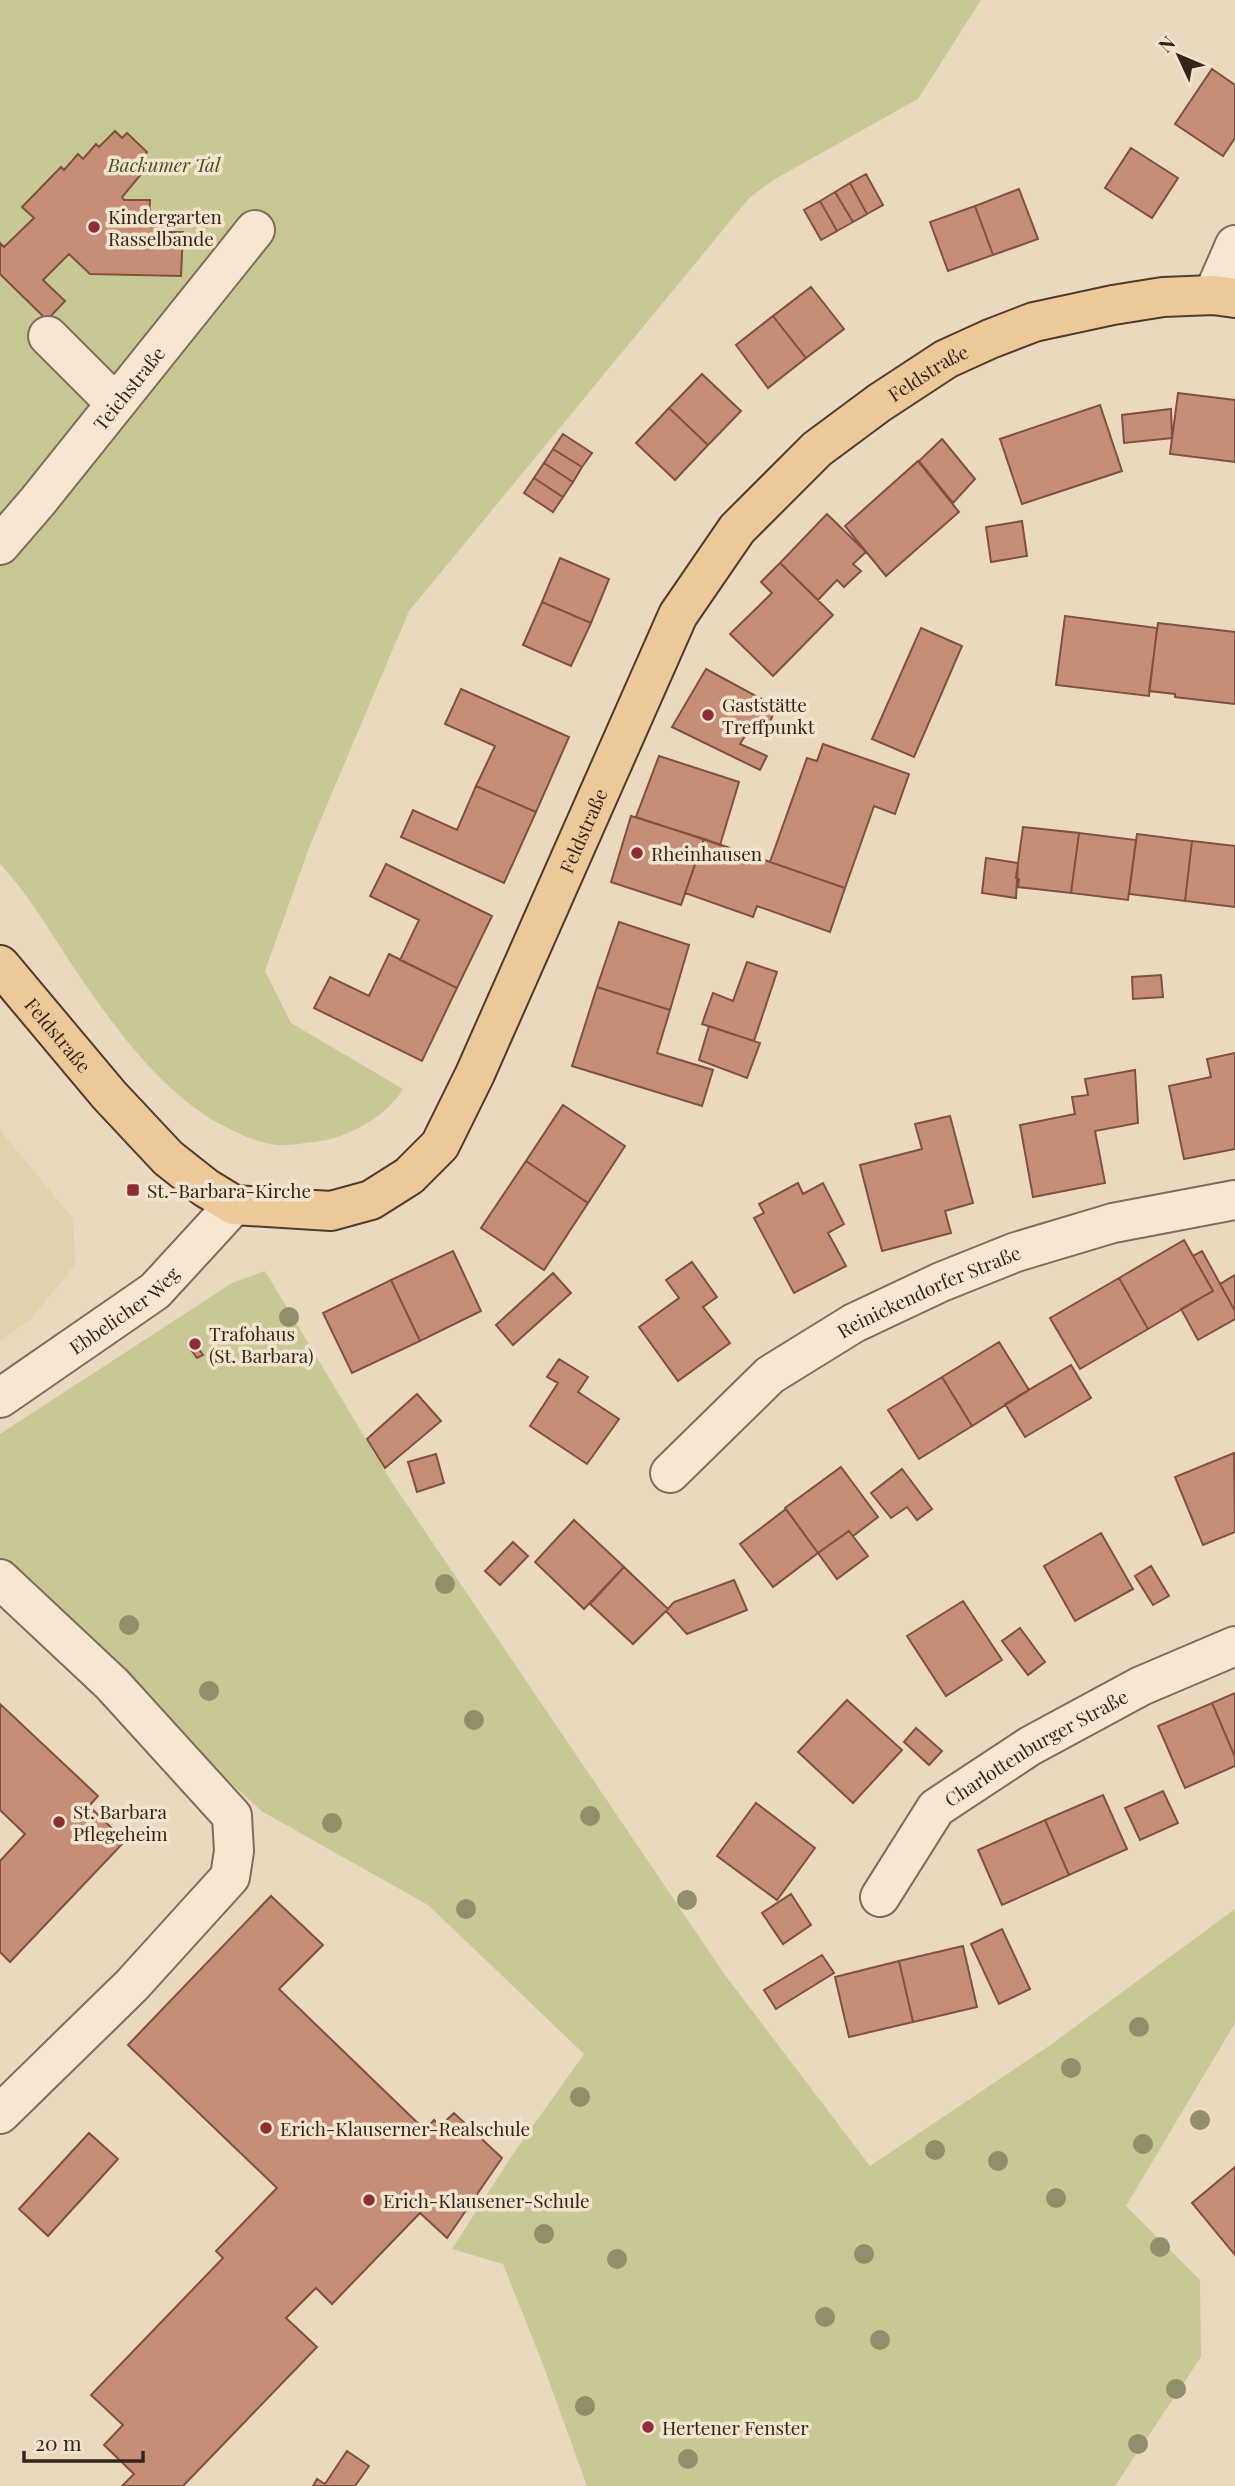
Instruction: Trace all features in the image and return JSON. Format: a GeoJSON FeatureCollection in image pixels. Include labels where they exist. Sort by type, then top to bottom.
{"type":"FeatureCollection","features":[{"type":"Feature","properties":{"kind":"main road","name":"Feldstraße"},"geometry":{"type":"LineString","coordinates":[[0,965],[109,1095],[168,1158],[206,1188],[234,1205],[331,1211],[371,1200],[410,1176],[440,1145],[475,1074],[678,615],[737,529],[817,449],[879,403],[946,359],[1034,322],[1163,297],[1224,297]]}},
{"type":"Feature","properties":{"kind":"street","name":"Teichstraße"},"geometry":{"type":"LineString","coordinates":[[0,545],[254,230]]}},
{"type":"Feature","properties":{"kind":"street"},"geometry":{"type":"LineString","coordinates":[[1224,297],[1235,246]]}},
{"type":"Feature","properties":{"kind":"street"},"geometry":{"type":"LineString","coordinates":[[48,336],[115,403]]}},
{"type":"Feature","properties":{"kind":"street","name":"Reinickendorfer Straße"},"geometry":{"type":"LineString","coordinates":[[670,1473],[770,1375],[867,1317],[941,1282],[1016,1252],[1113,1223],[1235,1200]]}},
{"type":"Feature","properties":{"kind":"street","name":"Ebbelicher Weg"},"geometry":{"type":"LineString","coordinates":[[0,1398],[155,1291],[234,1205]]}},
{"type":"Feature","properties":{"kind":"street"},"geometry":{"type":"LineString","coordinates":[[0,1579],[112,1684],[232,1816],[234,1851],[230,1877],[131,1985],[0,2114]]}},
{"type":"Feature","properties":{"kind":"street","name":"Charlottenburger Straße"},"geometry":{"type":"LineString","coordinates":[[880,1897],[936,1808],[1030,1746],[1142,1686],[1235,1646]]}},
{"type":"Feature","properties":{"kind":"shaded area"},"geometry":{"type":"Polygon","coordinates":[[[0,1130],[73,1219],[75,1265],[30,1320],[0,1341],[0,1130]]]}},
{"type":"Feature","properties":{"kind":"green space","name":"Backumer Tal"},"geometry":{"type":"Polygon","coordinates":[[[0,0],[981,0],[918,99],[775,179],[750,197],[409,611],[310,845],[265,971],[291,1023],[403,1089],[387,1109],[376,1117],[353,1131],[328,1140],[282,1145],[254,1140],[218,1123],[175,1092],[138,1054],[104,1011],[30,901],[0,864],[0,0]]]}},
{"type":"Feature","properties":{"kind":"green space"},"geometry":{"type":"Polygon","coordinates":[[[265,1271],[391,1481],[725,1975],[870,2166],[1049,2046],[1235,1909],[1235,2023],[1126,2206],[1200,2280],[1201,2357],[1115,2486],[587,2486],[503,2264],[452,2249],[513,2154],[584,2054],[428,1905],[263,1812],[0,1575],[0,1434],[232,1283],[265,1271]]]}},
{"type":"Feature","properties":{"kind":"building"},"geometry":{"type":"Polygon","coordinates":[[[1212,69],[1235,85],[1235,138],[1223,156],[1175,124],[1212,69]]]}},
{"type":"Feature","properties":{"kind":"building","name":"Kindergarten Rasselbande"},"geometry":{"type":"Polygon","coordinates":[[[115,131],[122,138],[127,133],[147,152],[141,159],[148,166],[122,197],[124,200],[150,200],[149,218],[157,218],[165,232],[183,232],[181,276],[90,274],[69,254],[43,280],[65,301],[47,320],[0,274],[0,243],[4,247],[34,218],[22,207],[61,167],[64,170],[78,154],[83,159],[96,144],[99,147],[115,131]]]}},
{"type":"Feature","properties":{"kind":"building"},"geometry":{"type":"Polygon","coordinates":[[[1131,148],[1178,178],[1152,218],[1105,188],[1131,148]]]}},
{"type":"Feature","properties":{"kind":"building"},"geometry":{"type":"Polygon","coordinates":[[[866,174],[883,205],[867,214],[850,183],[866,174]]]}},
{"type":"Feature","properties":{"kind":"building"},"geometry":{"type":"Polygon","coordinates":[[[850,183],[867,214],[853,222],[835,192],[850,183]]]}},
{"type":"Feature","properties":{"kind":"building"},"geometry":{"type":"Polygon","coordinates":[[[1019,189],[1038,239],[993,255],[975,206],[1019,189]]]}},
{"type":"Feature","properties":{"kind":"building"},"geometry":{"type":"Polygon","coordinates":[[[835,192],[853,222],[837,231],[820,201],[835,192]]]}},
{"type":"Feature","properties":{"kind":"building"},"geometry":{"type":"Polygon","coordinates":[[[820,201],[837,231],[821,240],[804,210],[820,201]]]}},
{"type":"Feature","properties":{"kind":"building"},"geometry":{"type":"Polygon","coordinates":[[[975,206],[993,255],[948,271],[930,222],[975,206]]]}},
{"type":"Feature","properties":{"kind":"building"},"geometry":{"type":"Polygon","coordinates":[[[811,287],[844,329],[806,358],[773,316],[811,287]]]}},
{"type":"Feature","properties":{"kind":"building"},"geometry":{"type":"Polygon","coordinates":[[[773,316],[806,358],[768,388],[736,345],[773,316]]]}},
{"type":"Feature","properties":{"kind":"building"},"geometry":{"type":"Polygon","coordinates":[[[702,374],[741,411],[708,445],[669,408],[702,374]]]}},
{"type":"Feature","properties":{"kind":"building"},"geometry":{"type":"Polygon","coordinates":[[[1178,393],[1235,400],[1235,462],[1170,454],[1178,393]]]}},
{"type":"Feature","properties":{"kind":"building"},"geometry":{"type":"Polygon","coordinates":[[[1100,405],[1122,471],[1022,504],[1000,439],[1100,405]]]}},
{"type":"Feature","properties":{"kind":"building"},"geometry":{"type":"Polygon","coordinates":[[[669,408],[708,445],[675,480],[636,443],[669,408]]]}},
{"type":"Feature","properties":{"kind":"building"},"geometry":{"type":"Polygon","coordinates":[[[1171,409],[1172,438],[1124,443],[1122,415],[1171,409]]]}},
{"type":"Feature","properties":{"kind":"building"},"geometry":{"type":"Polygon","coordinates":[[[563,434],[592,453],[582,467],[553,449],[563,434]]]}},
{"type":"Feature","properties":{"kind":"building"},"geometry":{"type":"Polygon","coordinates":[[[942,439],[975,479],[953,503],[919,461],[942,439]]]}},
{"type":"Feature","properties":{"kind":"building"},"geometry":{"type":"Polygon","coordinates":[[[553,449],[582,467],[573,482],[544,463],[553,449]]]}},
{"type":"Feature","properties":{"kind":"building"},"geometry":{"type":"Polygon","coordinates":[[[918,461],[959,512],[886,576],[845,526],[918,461]]]}},
{"type":"Feature","properties":{"kind":"building"},"geometry":{"type":"Polygon","coordinates":[[[544,463],[573,482],[563,497],[534,478],[544,463]]]}},
{"type":"Feature","properties":{"kind":"building"},"geometry":{"type":"Polygon","coordinates":[[[534,478],[563,497],[553,512],[524,493],[534,478]]]}},
{"type":"Feature","properties":{"kind":"building"},"geometry":{"type":"Polygon","coordinates":[[[827,514],[866,552],[853,564],[861,571],[844,587],[837,580],[818,600],[780,563],[827,514]]]}},
{"type":"Feature","properties":{"kind":"building"},"geometry":{"type":"Polygon","coordinates":[[[1022,521],[1027,556],[991,562],[986,527],[1022,521]]]}},
{"type":"Feature","properties":{"kind":"building"},"geometry":{"type":"Polygon","coordinates":[[[560,558],[609,579],[591,623],[542,602],[560,558]]]}},
{"type":"Feature","properties":{"kind":"building"},"geometry":{"type":"Polygon","coordinates":[[[780,563],[833,615],[773,676],[730,634],[772,593],[761,582],[780,563]]]}},
{"type":"Feature","properties":{"kind":"building"},"geometry":{"type":"Polygon","coordinates":[[[542,602],[591,623],[571,666],[523,645],[542,602]]]}},
{"type":"Feature","properties":{"kind":"building"},"geometry":{"type":"Polygon","coordinates":[[[1065,616],[1157,628],[1149,696],[1056,685],[1065,616]]]}},
{"type":"Feature","properties":{"kind":"building"},"geometry":{"type":"Polygon","coordinates":[[[1158,623],[1235,632],[1235,704],[1149,691],[1158,623]]]}},
{"type":"Feature","properties":{"kind":"building"},"geometry":{"type":"Polygon","coordinates":[[[921,628],[962,646],[914,757],[872,739],[921,628]]]}},
{"type":"Feature","properties":{"kind":"building"},"geometry":{"type":"Polygon","coordinates":[[[706,669],[776,707],[764,737],[748,731],[740,744],[767,756],[760,770],[672,727],[706,669]]]}},
{"type":"Feature","properties":{"kind":"building"},"geometry":{"type":"Polygon","coordinates":[[[461,689],[569,737],[536,812],[476,786],[495,746],[445,724],[461,689]]]}},
{"type":"Feature","properties":{"kind":"building"},"geometry":{"type":"Polygon","coordinates":[[[823,744],[909,774],[895,814],[874,806],[845,888],[770,862],[807,758],[817,761],[823,744]]]}},
{"type":"Feature","properties":{"kind":"building"},"geometry":{"type":"Polygon","coordinates":[[[659,756],[739,782],[720,845],[636,817],[659,756]]]}},
{"type":"Feature","properties":{"kind":"building"},"geometry":{"type":"Polygon","coordinates":[[[476,786],[536,812],[504,883],[401,837],[413,810],[457,830],[476,786]]]}},
{"type":"Feature","properties":{"kind":"building"},"geometry":{"type":"Polygon","coordinates":[[[631,816],[704,839],[681,905],[611,882],[631,816]]]}},
{"type":"Feature","properties":{"kind":"building"},"geometry":{"type":"Polygon","coordinates":[[[1023,827],[1079,833],[1071,893],[1018,887],[1019,879],[1016,878],[1023,827]]]}},
{"type":"Feature","properties":{"kind":"building"},"geometry":{"type":"Polygon","coordinates":[[[1079,833],[1136,840],[1128,900],[1071,893],[1079,833]]]}},
{"type":"Feature","properties":{"kind":"building"},"geometry":{"type":"Polygon","coordinates":[[[1137,834],[1192,841],[1185,901],[1129,894],[1137,834]]]}},
{"type":"Feature","properties":{"kind":"building"},"geometry":{"type":"Polygon","coordinates":[[[704,839],[845,888],[830,932],[757,906],[753,917],[685,893],[704,839]]]}},
{"type":"Feature","properties":{"kind":"building"},"geometry":{"type":"Polygon","coordinates":[[[1192,841],[1235,846],[1235,907],[1185,901],[1192,841]]]}},
{"type":"Feature","properties":{"kind":"building"},"geometry":{"type":"Polygon","coordinates":[[[986,858],[1018,863],[1016,898],[982,893],[986,858]]]}},
{"type":"Feature","properties":{"kind":"building"},"geometry":{"type":"Polygon","coordinates":[[[386,864],[492,916],[457,988],[400,960],[419,920],[370,896],[386,864]]]}},
{"type":"Feature","properties":{"kind":"building"},"geometry":{"type":"Polygon","coordinates":[[[619,922],[689,945],[670,1010],[597,987],[619,922]]]}},
{"type":"Feature","properties":{"kind":"building"},"geometry":{"type":"Polygon","coordinates":[[[389,954],[457,988],[422,1061],[314,1008],[330,977],[369,996],[389,954]]]}},
{"type":"Feature","properties":{"kind":"building"},"geometry":{"type":"Polygon","coordinates":[[[747,962],[777,972],[754,1041],[702,1024],[713,993],[733,1001],[747,962]]]}},
{"type":"Feature","properties":{"kind":"building"},"geometry":{"type":"Polygon","coordinates":[[[1161,975],[1163,997],[1133,999],[1132,977],[1161,975]]]}},
{"type":"Feature","properties":{"kind":"building"},"geometry":{"type":"Polygon","coordinates":[[[597,987],[670,1010],[657,1053],[713,1070],[702,1106],[572,1066],[597,987]]]}},
{"type":"Feature","properties":{"kind":"building"},"geometry":{"type":"Polygon","coordinates":[[[709,1026],[760,1043],[747,1078],[699,1060],[709,1026]]]}},
{"type":"Feature","properties":{"kind":"building"},"geometry":{"type":"Polygon","coordinates":[[[1235,1053],[1235,1149],[1184,1159],[1169,1086],[1211,1077],[1207,1059],[1235,1053]]]}},
{"type":"Feature","properties":{"kind":"building"},"geometry":{"type":"Polygon","coordinates":[[[1135,1070],[1138,1123],[1095,1131],[1105,1183],[1033,1197],[1020,1125],[1075,1114],[1072,1097],[1088,1095],[1085,1079],[1135,1070]]]}},
{"type":"Feature","properties":{"kind":"building"},"geometry":{"type":"Polygon","coordinates":[[[563,1105],[625,1146],[588,1203],[526,1161],[563,1105]]]}},
{"type":"Feature","properties":{"kind":"building"},"geometry":{"type":"Polygon","coordinates":[[[950,1116],[973,1203],[945,1211],[951,1233],[882,1251],[860,1165],[922,1149],[915,1124],[950,1116]]]}},
{"type":"Feature","properties":{"kind":"building"},"geometry":{"type":"Polygon","coordinates":[[[526,1161],[588,1203],[544,1270],[481,1228],[526,1161]]]}},
{"type":"Feature","properties":{"kind":"building"},"geometry":{"type":"Polygon","coordinates":[[[798,1183],[803,1194],[823,1183],[844,1224],[828,1233],[846,1266],[794,1293],[754,1218],[764,1213],[759,1204],[798,1183]]]}},
{"type":"Feature","properties":{"kind":"building"},"geometry":{"type":"Polygon","coordinates":[[[1184,1240],[1213,1291],[1148,1329],[1119,1278],[1184,1240]]]}},
{"type":"Feature","properties":{"kind":"building"},"geometry":{"type":"Polygon","coordinates":[[[453,1251],[481,1311],[420,1341],[391,1280],[453,1251]]]}},
{"type":"Feature","properties":{"kind":"building"},"geometry":{"type":"Polygon","coordinates":[[[1202,1251],[1235,1311],[1235,1319],[1198,1340],[1181,1309],[1213,1291],[1193,1256],[1202,1251]]]}},
{"type":"Feature","properties":{"kind":"building"},"geometry":{"type":"Polygon","coordinates":[[[692,1262],[717,1297],[703,1307],[730,1343],[678,1381],[639,1327],[679,1298],[666,1280],[692,1262]]]}},
{"type":"Feature","properties":{"kind":"building"},"geometry":{"type":"Polygon","coordinates":[[[553,1273],[571,1293],[513,1345],[496,1325],[553,1273]]]}},
{"type":"Feature","properties":{"kind":"building"},"geometry":{"type":"Polygon","coordinates":[[[1235,1275],[1235,1311],[1220,1284],[1235,1275]]]}},
{"type":"Feature","properties":{"kind":"building"},"geometry":{"type":"Polygon","coordinates":[[[1119,1278],[1148,1329],[1080,1369],[1050,1318],[1119,1278]]]}},
{"type":"Feature","properties":{"kind":"building"},"geometry":{"type":"Polygon","coordinates":[[[391,1280],[420,1341],[352,1373],[323,1313],[391,1280]]]}},
{"type":"Feature","properties":{"kind":"building"},"geometry":{"type":"Polygon","coordinates":[[[999,1342],[1029,1390],[972,1426],[942,1377],[999,1342]]]}},
{"type":"Feature","properties":{"kind":"building"},"geometry":{"type":"Polygon","coordinates":[[[195,1344],[203,1355],[197,1358],[189,1347],[195,1344]]]}},
{"type":"Feature","properties":{"kind":"building"},"geometry":{"type":"Polygon","coordinates":[[[559,1359],[588,1377],[578,1392],[619,1419],[587,1464],[530,1426],[558,1383],[547,1377],[559,1359]]]}},
{"type":"Feature","properties":{"kind":"building"},"geometry":{"type":"Polygon","coordinates":[[[1071,1365],[1091,1398],[1025,1437],[1005,1404],[1071,1365]]]}},
{"type":"Feature","properties":{"kind":"building"},"geometry":{"type":"Polygon","coordinates":[[[942,1377],[972,1426],[919,1459],[888,1410],[942,1377]]]}},
{"type":"Feature","properties":{"kind":"building"},"geometry":{"type":"Polygon","coordinates":[[[417,1394],[441,1421],[385,1468],[367,1439],[417,1394]]]}},
{"type":"Feature","properties":{"kind":"building"},"geometry":{"type":"Polygon","coordinates":[[[1234,1453],[1235,1532],[1203,1545],[1175,1477],[1234,1453]]]}},
{"type":"Feature","properties":{"kind":"building"},"geometry":{"type":"Polygon","coordinates":[[[436,1454],[444,1483],[417,1492],[408,1462],[436,1454]]]}},
{"type":"Feature","properties":{"kind":"building"},"geometry":{"type":"Polygon","coordinates":[[[841,1467],[878,1517],[853,1536],[849,1531],[818,1553],[785,1508],[841,1467]]]}},
{"type":"Feature","properties":{"kind":"building"},"geometry":{"type":"Polygon","coordinates":[[[902,1469],[932,1509],[917,1520],[907,1507],[891,1518],[871,1493],[902,1469]]]}},
{"type":"Feature","properties":{"kind":"building"},"geometry":{"type":"Polygon","coordinates":[[[786,1509],[818,1553],[773,1587],[740,1544],[786,1509]]]}},
{"type":"Feature","properties":{"kind":"building"},"geometry":{"type":"Polygon","coordinates":[[[574,1520],[624,1567],[584,1609],[535,1562],[574,1520]]]}},
{"type":"Feature","properties":{"kind":"building"},"geometry":{"type":"Polygon","coordinates":[[[849,1531],[868,1556],[837,1579],[818,1553],[849,1531]]]}},
{"type":"Feature","properties":{"kind":"building"},"geometry":{"type":"Polygon","coordinates":[[[1101,1533],[1133,1589],[1075,1621],[1044,1566],[1101,1533]]]}},
{"type":"Feature","properties":{"kind":"building"},"geometry":{"type":"Polygon","coordinates":[[[513,1542],[528,1556],[500,1585],[485,1571],[513,1542]]]}},
{"type":"Feature","properties":{"kind":"building"},"geometry":{"type":"Polygon","coordinates":[[[1151,1566],[1169,1596],[1153,1605],[1135,1576],[1151,1566]]]}},
{"type":"Feature","properties":{"kind":"building"},"geometry":{"type":"Polygon","coordinates":[[[624,1567],[668,1609],[633,1644],[590,1604],[624,1567]]]}},
{"type":"Feature","properties":{"kind":"building"},"geometry":{"type":"Polygon","coordinates":[[[734,1580],[747,1610],[687,1634],[666,1611],[674,1602],[734,1580]]]}},
{"type":"Feature","properties":{"kind":"building"},"geometry":{"type":"Polygon","coordinates":[[[963,1601],[1002,1660],[946,1696],[907,1636],[963,1601]]]}},
{"type":"Feature","properties":{"kind":"building"},"geometry":{"type":"Polygon","coordinates":[[[1020,1628],[1045,1662],[1028,1675],[1002,1641],[1020,1628]]]}},
{"type":"Feature","properties":{"kind":"building"},"geometry":{"type":"Polygon","coordinates":[[[1235,1693],[1235,1757],[1212,1703],[1235,1693]]]}},
{"type":"Feature","properties":{"kind":"building"},"geometry":{"type":"Polygon","coordinates":[[[847,1700],[902,1750],[853,1803],[798,1752],[847,1700]]]}},
{"type":"Feature","properties":{"kind":"building"},"geometry":{"type":"Polygon","coordinates":[[[1212,1703],[1235,1757],[1235,1766],[1185,1788],[1158,1726],[1212,1703]]]}},
{"type":"Feature","properties":{"kind":"building","name":"St. Barbara Pflegeheim"},"geometry":{"type":"Polygon","coordinates":[[[0,1704],[98,1796],[89,1806],[125,1841],[10,1962],[0,1952],[0,1861],[25,1834],[0,1810],[0,1704]]]}},
{"type":"Feature","properties":{"kind":"building"},"geometry":{"type":"Polygon","coordinates":[[[916,1728],[942,1751],[929,1765],[904,1742],[916,1728]]]}},
{"type":"Feature","properties":{"kind":"building"},"geometry":{"type":"Polygon","coordinates":[[[1163,1791],[1178,1823],[1140,1840],[1125,1808],[1163,1791]]]}},
{"type":"Feature","properties":{"kind":"building"},"geometry":{"type":"Polygon","coordinates":[[[1103,1795],[1127,1849],[1069,1875],[1045,1820],[1103,1795]]]}},
{"type":"Feature","properties":{"kind":"building"},"geometry":{"type":"Polygon","coordinates":[[[756,1803],[815,1848],[777,1900],[717,1856],[756,1803]]]}},
{"type":"Feature","properties":{"kind":"building"},"geometry":{"type":"Polygon","coordinates":[[[1045,1820],[1069,1875],[1002,1905],[978,1850],[1045,1820]]]}},
{"type":"Feature","properties":{"kind":"building"},"geometry":{"type":"Polygon","coordinates":[[[791,1894],[811,1925],[783,1944],[762,1913],[791,1894]]]}},
{"type":"Feature","properties":{"kind":"building","name":"Erich-Klausener-Schule"},"geometry":{"type":"Polygon","coordinates":[[[271,1896],[323,1945],[279,1989],[425,2130],[434,2120],[440,2126],[454,2113],[502,2158],[447,2238],[420,2213],[332,2304],[316,2288],[286,2318],[317,2347],[183,2486],[122,2486],[134,2474],[104,2445],[123,2425],[91,2395],[223,2258],[216,2251],[277,2188],[128,2045],[271,1896]]]}},
{"type":"Feature","properties":{"kind":"building"},"geometry":{"type":"Polygon","coordinates":[[[1002,1929],[1030,1989],[999,2004],[971,1944],[1002,1929]]]}},
{"type":"Feature","properties":{"kind":"building"},"geometry":{"type":"Polygon","coordinates":[[[963,1946],[977,2007],[913,2022],[899,1961],[963,1946]]]}},
{"type":"Feature","properties":{"kind":"building"},"geometry":{"type":"Polygon","coordinates":[[[822,1955],[834,1973],[776,2009],[764,1990],[822,1955]]]}},
{"type":"Feature","properties":{"kind":"building"},"geometry":{"type":"Polygon","coordinates":[[[899,1961],[913,2022],[849,2037],[835,1977],[899,1961]]]}},
{"type":"Feature","properties":{"kind":"building"},"geometry":{"type":"Polygon","coordinates":[[[89,2133],[118,2159],[48,2236],[19,2209],[89,2133]]]}},
{"type":"Feature","properties":{"kind":"building"},"geometry":{"type":"Polygon","coordinates":[[[1235,2167],[1235,2255],[1192,2203],[1235,2167]]]}},
{"type":"Feature","properties":{"kind":"building"},"geometry":{"type":"Polygon","coordinates":[[[347,2451],[369,2466],[355,2486],[313,2486],[317,2479],[325,2484],[347,2451]]]}},
{"type":"Feature","properties":{"kind":"place","name":"Kindergarten Rasselbande"},"geometry":{"type":"Point","coordinates":[94,227]}},
{"type":"Feature","properties":{"kind":"place","name":"Gaststätte Treffpunkt"},"geometry":{"type":"Point","coordinates":[708,715]}},
{"type":"Feature","properties":{"kind":"place","name":"Rheinhausen"},"geometry":{"type":"Point","coordinates":[637,853]}},
{"type":"Feature","properties":{"kind":"place","name":"St.-Barbara-Kirche"},"geometry":{"type":"Point","coordinates":[133,1190]}},
{"type":"Feature","properties":{"kind":"place","name":"Trafohaus (St. Barbara)"},"geometry":{"type":"Point","coordinates":[195,1344]}},
{"type":"Feature","properties":{"kind":"place","name":"St. Barbara Pflegeheim"},"geometry":{"type":"Point","coordinates":[59,1822]}},
{"type":"Feature","properties":{"kind":"place","name":"Erich-Klauserner-Realschule"},"geometry":{"type":"Point","coordinates":[266,2128]}},
{"type":"Feature","properties":{"kind":"place","name":"Erich-Klausener-Schule"},"geometry":{"type":"Point","coordinates":[369,2200]}},
{"type":"Feature","properties":{"kind":"place","name":"Hertener Fenster"},"geometry":{"type":"Point","coordinates":[648,2427]}}]}
